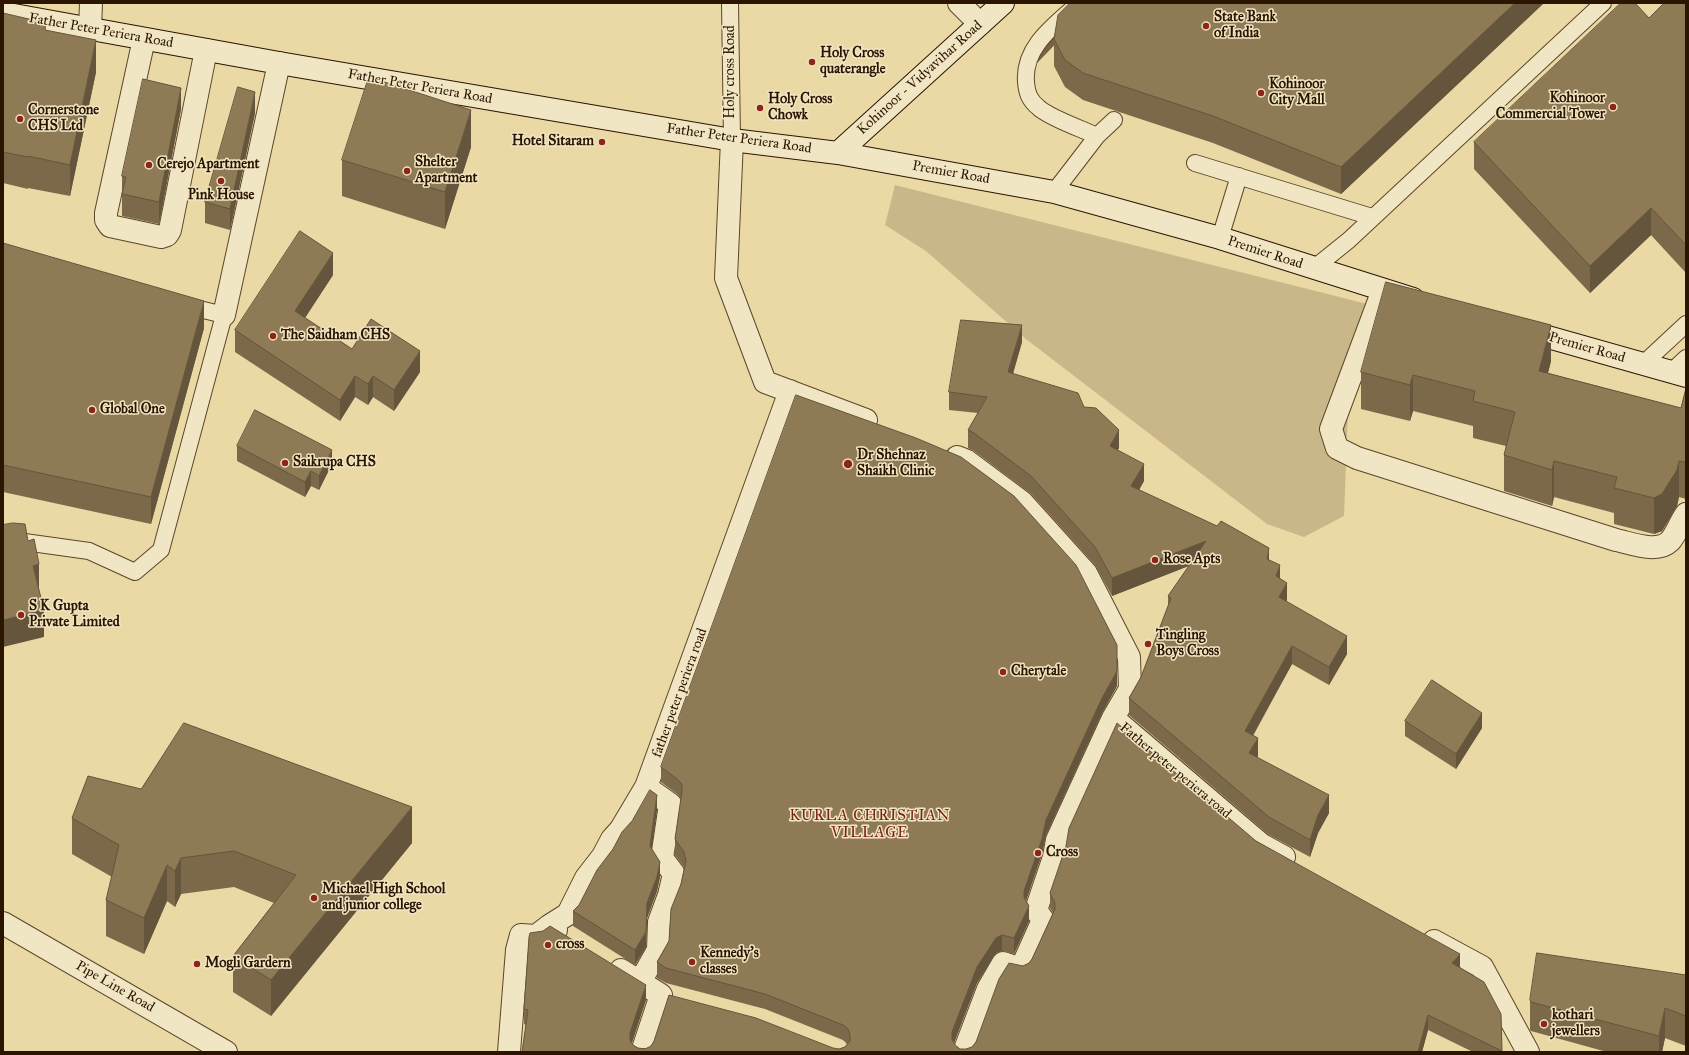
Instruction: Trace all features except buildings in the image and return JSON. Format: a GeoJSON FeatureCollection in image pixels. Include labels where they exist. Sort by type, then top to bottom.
{"type":"FeatureCollection","features":[{"type":"Feature","properties":{"kind":"street"},"geometry":{"type":"LineString","coordinates":[[90,29],[91,3]]}},
{"type":"Feature","properties":{"kind":"street"},"geometry":{"type":"LineString","coordinates":[[959,3],[980,24]]}},
{"type":"Feature","properties":{"kind":"street","name":"Kohinoor - Vidyavihar Road"},"geometry":{"type":"LineString","coordinates":[[838,153],[1003,3]]}},
{"type":"Feature","properties":{"kind":"street","name":"Father Peter Periera Road"},"geometry":{"type":"LineString","coordinates":[[3,13],[279,63],[732,140],[838,153]]}},
{"type":"Feature","properties":{"kind":"street"},"geometry":{"type":"LineString","coordinates":[[144,38],[106,213],[106,220],[110,226],[161,237],[167,235],[170,230],[206,50]]}},
{"type":"Feature","properties":{"kind":"street"},"geometry":{"type":"LineString","coordinates":[[224,315],[279,63]]}},
{"type":"Feature","properties":{"kind":"street","name":"Father peter periera road"},"geometry":{"type":"LineString","coordinates":[[732,140],[726,278],[765,382],[881,426]]}},
{"type":"Feature","properties":{"kind":"street","name":"Premier Road"},"geometry":{"type":"LineString","coordinates":[[838,153],[1054,192],[1220,238],[1313,269],[1429,303]]}},
{"type":"Feature","properties":{"kind":"street"},"geometry":{"type":"LineString","coordinates":[[1383,290],[1331,429],[1337,448],[1357,458],[1616,540],[1637,545],[1652,547],[1662,545],[1670,541],[1686,514]]}},
{"type":"Feature","properties":{"kind":"street","name":"Premier Road"},"geometry":{"type":"LineString","coordinates":[[1504,325],[1643,364],[1681,368]]}},
{"type":"Feature","properties":{"kind":"street","name":"father peter periera road"},"geometry":{"type":"LineString","coordinates":[[549,926],[568,914],[586,878],[603,856],[612,839],[621,830],[646,788],[790,391]]}},
{"type":"Feature","properties":{"kind":"street","name":"Father peter periera road"},"geometry":{"type":"LineString","coordinates":[[938,449],[967,461],[1022,502],[1086,573],[1129,657],[1130,689],[1113,718],[1262,845],[1303,868]]}},
{"type":"Feature","properties":{"kind":"street","name":"father peter periera road"},"geometry":{"type":"LineString","coordinates":[[964,1052],[988,989],[1003,964],[1021,969],[1043,920],[1036,910],[1054,857],[1059,834],[1113,718]]}},
{"type":"Feature","properties":{"kind":"street"},"geometry":{"type":"LineString","coordinates":[[640,982],[658,950],[659,922],[669,895],[674,874],[662,858],[670,804],[646,788]]}},
{"type":"Feature","properties":{"kind":"street","name":"Pipe Line Road"},"geometry":{"type":"LineString","coordinates":[[3,923],[226,1052]]}},
{"type":"Feature","properties":{"kind":"street"},"geometry":{"type":"LineString","coordinates":[[509,1052],[517,950],[521,935],[536,936],[549,926],[575,942]]}},
{"type":"Feature","properties":{"kind":"street"},"geometry":{"type":"LineString","coordinates":[[1420,933],[1482,967],[1528,1052]]}},
{"type":"Feature","properties":{"kind":"street"},"geometry":{"type":"LineString","coordinates":[[607,962],[640,982],[671,998],[642,1052]]}},
{"type":"Feature","properties":{"kind":"lane","name":"Holy cross Road"},"geometry":{"type":"LineString","coordinates":[[730,3],[732,140]]}},
{"type":"Feature","properties":{"kind":"lane"},"geometry":{"type":"LineString","coordinates":[[1079,3],[1041,39],[1031,53],[1025,75],[1027,94],[1039,108],[1097,136]]}},
{"type":"Feature","properties":{"kind":"lane"},"geometry":{"type":"LineString","coordinates":[[1313,269],[1349,240],[1603,3]]}},
{"type":"Feature","properties":{"kind":"lane"},"geometry":{"type":"LineString","coordinates":[[1054,192],[1097,136],[1114,120]]}},
{"type":"Feature","properties":{"kind":"lane"},"geometry":{"type":"LineString","coordinates":[[1195,163],[1372,217]]}},
{"type":"Feature","properties":{"kind":"lane"},"geometry":{"type":"LineString","coordinates":[[1220,238],[1239,176]]}},
{"type":"Feature","properties":{"kind":"lane"},"geometry":{"type":"LineString","coordinates":[[3,539],[89,552],[135,572],[161,550],[224,315],[170,302]]}},
{"type":"Feature","properties":{"kind":"lane"},"geometry":{"type":"LineString","coordinates":[[1643,364],[1686,324]]}},
{"type":"Feature","properties":{"kind":"shaded area"},"geometry":{"type":"Polygon","coordinates":[[[895,185],[1383,308],[1348,409],[1344,516],[1304,537],[1267,524],[1026,339],[926,251],[885,225],[895,185]]]}},
{"type":"Feature","properties":{"kind":"waterway"},"geometry":{"type":"LineString","coordinates":[[1035,58],[1063,29]]}},
{"type":"Feature","properties":{"kind":"place","name":"State Bank of India"},"geometry":{"type":"Point","coordinates":[1206,26]}},
{"type":"Feature","properties":{"kind":"place","name":"Holy Cross quaterangle"},"geometry":{"type":"Point","coordinates":[812,62]}},
{"type":"Feature","properties":{"kind":"place","name":"Kohinoor City Mall"},"geometry":{"type":"Point","coordinates":[1261,93]}},
{"type":"Feature","properties":{"kind":"place","name":"Kohinoor Commercial Tower"},"geometry":{"type":"Point","coordinates":[1613,107]}},
{"type":"Feature","properties":{"kind":"place","name":"Holy Cross Chowk"},"geometry":{"type":"Point","coordinates":[760,108]}},
{"type":"Feature","properties":{"kind":"place","name":"Cornerstone CHS Ltd"},"geometry":{"type":"Point","coordinates":[20,119]}},
{"type":"Feature","properties":{"kind":"place","name":"Hotel Sitaram"},"geometry":{"type":"Point","coordinates":[602,142]}},
{"type":"Feature","properties":{"kind":"place","name":"Cerejo Apartment"},"geometry":{"type":"Point","coordinates":[149,165]}},
{"type":"Feature","properties":{"kind":"place","name":"Shelter Apartment"},"geometry":{"type":"Point","coordinates":[407,171]}},
{"type":"Feature","properties":{"kind":"place","name":"Pink House"},"geometry":{"type":"Point","coordinates":[221,181]}},
{"type":"Feature","properties":{"kind":"place","name":"The Saidham CHS"},"geometry":{"type":"Point","coordinates":[273,336]}},
{"type":"Feature","properties":{"kind":"place","name":"Global One"},"geometry":{"type":"Point","coordinates":[92,410]}},
{"type":"Feature","properties":{"kind":"place","name":"Saikrupa CHS"},"geometry":{"type":"Point","coordinates":[285,463]}},
{"type":"Feature","properties":{"kind":"place","name":"Dr Shehnaz Shaikh Clinic"},"geometry":{"type":"Point","coordinates":[848,464]}},
{"type":"Feature","properties":{"kind":"place","name":"Rose Apts"},"geometry":{"type":"Point","coordinates":[1155,560]}},
{"type":"Feature","properties":{"kind":"place","name":"S K Gupta Private Limited"},"geometry":{"type":"Point","coordinates":[21,615]}},
{"type":"Feature","properties":{"kind":"place","name":"Tingling Boys Cross"},"geometry":{"type":"Point","coordinates":[1148,644]}},
{"type":"Feature","properties":{"kind":"place","name":"Cherytale"},"geometry":{"type":"Point","coordinates":[1003,672]}},
{"type":"Feature","properties":{"kind":"place","name":"Cross"},"geometry":{"type":"Point","coordinates":[1038,853]}},
{"type":"Feature","properties":{"kind":"place","name":"Michael High School and junior college"},"geometry":{"type":"Point","coordinates":[314,898]}},
{"type":"Feature","properties":{"kind":"place","name":"cross"},"geometry":{"type":"Point","coordinates":[548,945]}},
{"type":"Feature","properties":{"kind":"place","name":"Kennedy's classes"},"geometry":{"type":"Point","coordinates":[692,962]}},
{"type":"Feature","properties":{"kind":"place","name":"Mogli Gardern"},"geometry":{"type":"Point","coordinates":[197,964]}},
{"type":"Feature","properties":{"kind":"place","name":"kothari jewellers"},"geometry":{"type":"Point","coordinates":[1544,1024]}},
{"type":"Feature","properties":{"kind":"district","name":"KURLA CHRISTIAN VILLAGE"},"geometry":{"type":"Point","coordinates":[870,824]}}]}
